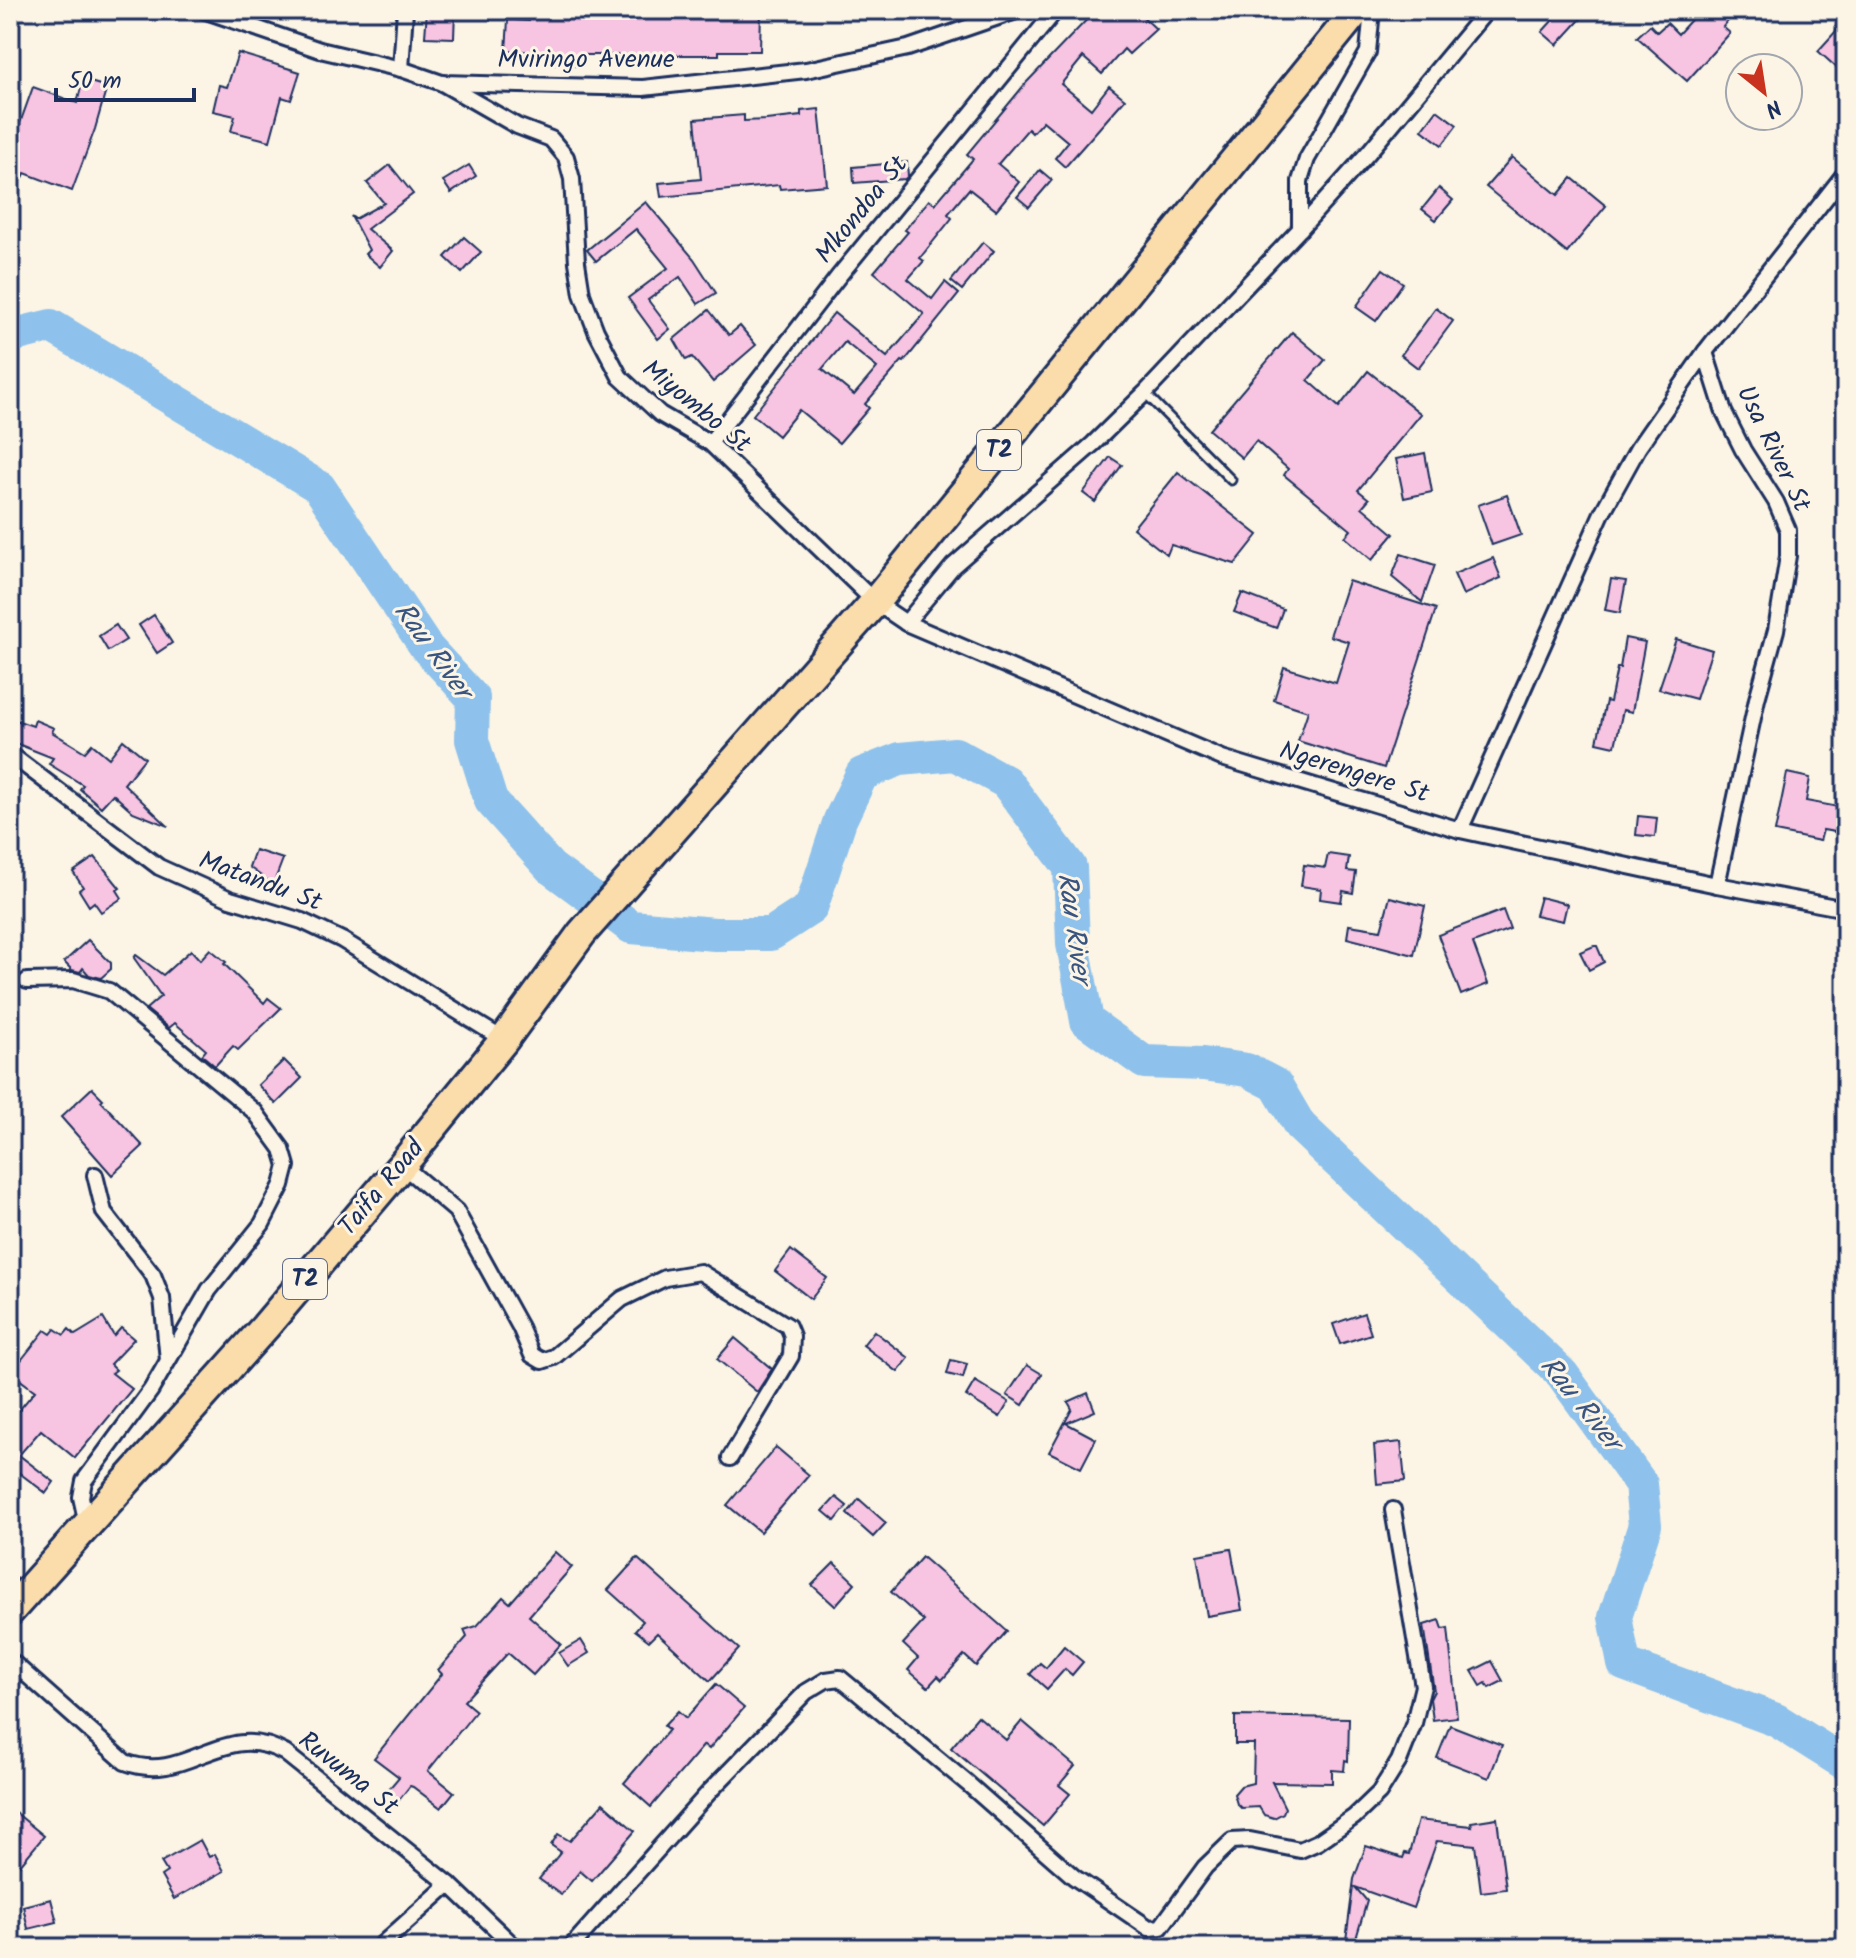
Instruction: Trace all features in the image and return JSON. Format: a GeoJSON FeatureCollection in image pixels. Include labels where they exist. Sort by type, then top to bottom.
{"type":"FeatureCollection","features":[{"type":"Feature","properties":{"kind":"highway","name":"T2"},"geometry":{"type":"LineString","coordinates":[[875,602],[1357,10]]}},
{"type":"Feature","properties":{"kind":"highway","name":"Taifa Road"},"geometry":{"type":"LineString","coordinates":[[10,1611],[265,1327],[504,1040],[582,933],[875,602]]}},
{"type":"Feature","properties":{"kind":"street","name":"Mviringo Avenue"},"geometry":{"type":"LineString","coordinates":[[203,10],[246,17],[320,50],[401,69],[442,83],[643,88],[806,70],[908,48],[1019,10]]}},
{"type":"Feature","properties":{"kind":"street"},"geometry":{"type":"LineString","coordinates":[[401,69],[405,10]]}},
{"type":"Feature","properties":{"kind":"street","name":"Mkondoa St"},"geometry":{"type":"LineString","coordinates":[[710,443],[838,277],[1056,10]]}},
{"type":"Feature","properties":{"kind":"street"},"geometry":{"type":"LineString","coordinates":[[1300,229],[1300,181],[1307,159],[1368,52],[1372,10]]}},
{"type":"Feature","properties":{"kind":"street"},"geometry":{"type":"LineString","coordinates":[[906,623],[953,566],[1093,444],[1145,393],[1368,153],[1487,10]]}},
{"type":"Feature","properties":{"kind":"street","name":"Miyombo St"},"geometry":{"type":"LineString","coordinates":[[442,83],[517,126],[551,139],[566,157],[572,179],[582,294],[596,331],[620,377],[660,414],[710,443],[875,602]]}},
{"type":"Feature","properties":{"kind":"street"},"geometry":{"type":"LineString","coordinates":[[1460,830],[1602,513],[1638,448],[1705,352],[1846,172]]}},
{"type":"Feature","properties":{"kind":"street","name":"Usa River St"},"geometry":{"type":"LineString","coordinates":[[1705,352],[1724,412],[1743,450],[1776,502],[1788,530],[1788,556],[1776,630],[1757,699],[1717,885]]}},
{"type":"Feature","properties":{"kind":"street","name":"Ngerengere St"},"geometry":{"type":"LineString","coordinates":[[875,602],[906,623],[1222,758],[1460,830],[1846,909]]}},
{"type":"Feature","properties":{"kind":"street","name":"Matandu St"},"geometry":{"type":"LineString","coordinates":[[10,754],[159,867],[230,899],[302,921],[342,940],[504,1040]]}},
{"type":"Feature","properties":{"kind":"street"},"geometry":{"type":"LineString","coordinates":[[27,981],[73,980],[109,991],[255,1112],[282,1149],[287,1166],[282,1185],[262,1224],[209,1290],[151,1390],[84,1481],[81,1497],[87,1524]]}},
{"type":"Feature","properties":{"kind":"street"},"geometry":{"type":"LineString","coordinates":[[402,1165],[456,1211],[520,1327],[532,1355],[542,1361],[554,1357],[622,1299],[665,1278],[700,1272],[788,1326],[792,1336],[791,1356],[730,1458]]}},
{"type":"Feature","properties":{"kind":"street"},"geometry":{"type":"LineString","coordinates":[[95,1175],[104,1212],[153,1275],[166,1316],[168,1361]]}},
{"type":"Feature","properties":{"kind":"street"},"geometry":{"type":"LineString","coordinates":[[570,1948],[711,1790],[806,1692],[826,1680],[840,1678],[1074,1877],[1149,1928],[1161,1927],[1205,1867],[1232,1841],[1250,1840],[1300,1850],[1318,1842],[1354,1817],[1379,1793],[1399,1761],[1414,1723],[1423,1686],[1393,1510]]}},
{"type":"Feature","properties":{"kind":"street","name":"Ruvuma St"},"geometry":{"type":"LineString","coordinates":[[10,1660],[125,1762],[140,1768],[176,1765],[226,1745],[246,1741],[267,1743],[285,1753],[449,1884],[516,1948]]}},
{"type":"Feature","properties":{"kind":"street"},"geometry":{"type":"LineString","coordinates":[[378,1948],[449,1884]]}},
{"type":"Feature","properties":{"kind":"lane"},"geometry":{"type":"LineString","coordinates":[[1145,393],[1231,480]]}},
{"type":"Feature","properties":{"kind":"building"},"geometry":{"type":"Polygon","coordinates":[[[427,10],[455,10],[454,38],[425,37],[427,10]]]}},
{"type":"Feature","properties":{"kind":"building"},"geometry":{"type":"Polygon","coordinates":[[[529,10],[564,10],[564,14],[622,14],[622,10],[689,10],[689,17],[727,16],[727,10],[761,10],[760,51],[719,51],[719,55],[653,55],[653,59],[582,55],[581,66],[547,64],[548,52],[506,51],[508,20],[529,21],[529,10]]]}},
{"type":"Feature","properties":{"kind":"building"},"geometry":{"type":"Polygon","coordinates":[[[1096,10],[1136,10],[1156,29],[1129,54],[1124,49],[1102,74],[1083,57],[1061,84],[1091,109],[1109,86],[1125,99],[1065,167],[1055,158],[1068,142],[1043,121],[1032,133],[1028,129],[998,164],[1019,182],[996,210],[969,189],[948,214],[952,218],[920,258],[924,261],[908,279],[932,299],[945,282],[959,294],[865,404],[869,408],[839,443],[799,410],[778,436],[753,415],[834,313],[887,357],[924,314],[874,272],[908,232],[905,230],[929,200],[935,204],[973,159],[967,154],[1026,83],[1096,10]],[[845,342],[822,369],[854,395],[877,368],[845,342]]]}},
{"type":"Feature","properties":{"kind":"building"},"geometry":{"type":"Polygon","coordinates":[[[1562,10],[1589,10],[1557,45],[1542,32],[1562,10]]]}},
{"type":"Feature","properties":{"kind":"building"},"geometry":{"type":"Polygon","coordinates":[[[1700,10],[1737,10],[1723,27],[1730,33],[1687,81],[1637,37],[1650,25],[1657,32],[1667,23],[1678,34],[1700,10]]]}},
{"type":"Feature","properties":{"kind":"building"},"geometry":{"type":"Polygon","coordinates":[[[1846,20],[1846,57],[1837,68],[1818,51],[1846,20]]]}},
{"type":"Feature","properties":{"kind":"building"},"geometry":{"type":"Polygon","coordinates":[[[238,53],[300,72],[291,100],[282,97],[270,141],[231,131],[235,116],[213,111],[219,85],[227,87],[238,53]]]}},
{"type":"Feature","properties":{"kind":"building"},"geometry":{"type":"Polygon","coordinates":[[[83,80],[107,87],[72,191],[25,173],[23,178],[10,173],[10,151],[33,87],[77,103],[83,80]]]}},
{"type":"Feature","properties":{"kind":"building"},"geometry":{"type":"Polygon","coordinates":[[[819,109],[827,185],[780,189],[779,185],[661,197],[659,183],[701,179],[695,119],[744,115],[744,121],[766,120],[801,116],[801,111],[819,109]]]}},
{"type":"Feature","properties":{"kind":"building"},"geometry":{"type":"Polygon","coordinates":[[[1437,110],[1457,125],[1442,145],[1422,130],[1437,110]]]}},
{"type":"Feature","properties":{"kind":"building"},"geometry":{"type":"Polygon","coordinates":[[[1512,157],[1558,195],[1572,178],[1606,206],[1567,253],[1486,187],[1512,157]]]}},
{"type":"Feature","properties":{"kind":"building"},"geometry":{"type":"Polygon","coordinates":[[[907,162],[908,176],[905,179],[854,183],[853,167],[907,162]]]}},
{"type":"Feature","properties":{"kind":"building"},"geometry":{"type":"Polygon","coordinates":[[[390,165],[413,194],[367,229],[393,251],[380,267],[365,254],[369,250],[351,216],[355,219],[384,203],[367,183],[390,165]]]}},
{"type":"Feature","properties":{"kind":"building"},"geometry":{"type":"Polygon","coordinates":[[[469,165],[476,176],[451,193],[443,181],[469,165]]]}},
{"type":"Feature","properties":{"kind":"building"},"geometry":{"type":"Polygon","coordinates":[[[1040,170],[1052,180],[1029,207],[1017,197],[1040,170]]]}},
{"type":"Feature","properties":{"kind":"building"},"geometry":{"type":"Polygon","coordinates":[[[1439,188],[1453,200],[1436,220],[1422,209],[1439,188]]]}},
{"type":"Feature","properties":{"kind":"building"},"geometry":{"type":"Polygon","coordinates":[[[646,202],[694,259],[716,293],[698,304],[680,277],[648,300],[670,329],[658,339],[628,298],[668,268],[636,229],[596,261],[587,250],[646,202]]]}},
{"type":"Feature","properties":{"kind":"building"},"geometry":{"type":"Polygon","coordinates":[[[464,237],[481,252],[462,273],[445,257],[464,237]]]}},
{"type":"Feature","properties":{"kind":"building"},"geometry":{"type":"Polygon","coordinates":[[[983,242],[994,251],[962,290],[951,281],[983,242]]]}},
{"type":"Feature","properties":{"kind":"building"},"geometry":{"type":"Polygon","coordinates":[[[1383,269],[1403,283],[1376,321],[1356,307],[1383,269]]]}},
{"type":"Feature","properties":{"kind":"building"},"geometry":{"type":"Polygon","coordinates":[[[1436,308],[1453,321],[1418,368],[1401,355],[1436,308]]]}},
{"type":"Feature","properties":{"kind":"building"},"geometry":{"type":"Polygon","coordinates":[[[709,310],[729,335],[740,326],[756,345],[713,382],[692,357],[686,360],[674,339],[709,310]]]}},
{"type":"Feature","properties":{"kind":"building"},"geometry":{"type":"Polygon","coordinates":[[[1292,332],[1325,360],[1308,380],[1339,407],[1368,371],[1421,414],[1358,490],[1369,499],[1362,507],[1394,534],[1372,560],[1345,537],[1351,530],[1284,475],[1288,469],[1256,441],[1242,458],[1209,430],[1292,332]]]}},
{"type":"Feature","properties":{"kind":"building"},"geometry":{"type":"Polygon","coordinates":[[[1425,453],[1432,492],[1404,498],[1396,459],[1425,453]]]}},
{"type":"Feature","properties":{"kind":"building"},"geometry":{"type":"Polygon","coordinates":[[[1110,457],[1122,465],[1095,502],[1083,493],[1110,457]]]}},
{"type":"Feature","properties":{"kind":"building"},"geometry":{"type":"Polygon","coordinates":[[[1178,472],[1258,535],[1235,564],[1171,545],[1167,555],[1133,528],[1178,472]]]}},
{"type":"Feature","properties":{"kind":"building"},"geometry":{"type":"Polygon","coordinates":[[[1507,495],[1521,535],[1492,545],[1478,505],[1507,495]]]}},
{"type":"Feature","properties":{"kind":"building"},"geometry":{"type":"Polygon","coordinates":[[[1401,554],[1435,565],[1422,602],[1392,577],[1401,554]]]}},
{"type":"Feature","properties":{"kind":"building"},"geometry":{"type":"Polygon","coordinates":[[[1493,558],[1501,578],[1463,595],[1454,574],[1493,558]]]}},
{"type":"Feature","properties":{"kind":"building"},"geometry":{"type":"Polygon","coordinates":[[[1611,579],[1626,581],[1620,613],[1605,610],[1611,579]]]}},
{"type":"Feature","properties":{"kind":"building"},"geometry":{"type":"Polygon","coordinates":[[[1348,581],[1436,609],[1384,768],[1298,741],[1308,711],[1274,700],[1284,667],[1336,683],[1349,642],[1330,636],[1348,581]]]}},
{"type":"Feature","properties":{"kind":"building"},"geometry":{"type":"Polygon","coordinates":[[[1242,593],[1283,609],[1276,628],[1234,612],[1242,593]]]}},
{"type":"Feature","properties":{"kind":"building"},"geometry":{"type":"Polygon","coordinates":[[[154,615],[172,643],[157,653],[139,625],[154,615]]]}},
{"type":"Feature","properties":{"kind":"building"},"geometry":{"type":"Polygon","coordinates":[[[116,625],[126,640],[108,651],[99,636],[116,625]]]}},
{"type":"Feature","properties":{"kind":"building"},"geometry":{"type":"Polygon","coordinates":[[[1625,638],[1645,642],[1632,712],[1623,710],[1615,746],[1597,742],[1606,701],[1610,702],[1617,668],[1620,668],[1625,638]]]}},
{"type":"Feature","properties":{"kind":"building"},"geometry":{"type":"Polygon","coordinates":[[[1676,639],[1712,650],[1696,699],[1659,689],[1676,639]]]}},
{"type":"Feature","properties":{"kind":"building"},"geometry":{"type":"Polygon","coordinates":[[[10,718],[33,726],[35,720],[54,728],[52,732],[85,752],[92,744],[109,758],[123,740],[145,758],[124,784],[168,826],[133,812],[113,794],[101,807],[80,789],[83,785],[49,764],[53,758],[10,741],[10,718]]]}},
{"type":"Feature","properties":{"kind":"building"},"geometry":{"type":"Polygon","coordinates":[[[1787,773],[1810,778],[1806,801],[1844,808],[1842,817],[1846,818],[1846,834],[1823,830],[1820,841],[1775,832],[1787,773]]]}},
{"type":"Feature","properties":{"kind":"building"},"geometry":{"type":"Polygon","coordinates":[[[1638,816],[1657,818],[1655,837],[1636,835],[1638,816]]]}},
{"type":"Feature","properties":{"kind":"building"},"geometry":{"type":"Polygon","coordinates":[[[255,850],[283,859],[273,885],[249,867],[255,850]]]}},
{"type":"Feature","properties":{"kind":"building"},"geometry":{"type":"Polygon","coordinates":[[[1328,854],[1349,857],[1347,871],[1356,872],[1353,893],[1343,891],[1341,902],[1320,899],[1321,889],[1301,886],[1304,865],[1325,868],[1328,854]]]}},
{"type":"Feature","properties":{"kind":"building"},"geometry":{"type":"Polygon","coordinates":[[[95,857],[120,888],[117,890],[122,898],[101,912],[94,902],[89,906],[79,890],[83,887],[73,872],[95,857]]]}},
{"type":"Feature","properties":{"kind":"building"},"geometry":{"type":"Polygon","coordinates":[[[1390,897],[1425,906],[1414,955],[1347,938],[1349,925],[1381,930],[1390,897]]]}},
{"type":"Feature","properties":{"kind":"building"},"geometry":{"type":"Polygon","coordinates":[[[1540,897],[1567,904],[1563,921],[1535,915],[1540,897]]]}},
{"type":"Feature","properties":{"kind":"building"},"geometry":{"type":"Polygon","coordinates":[[[1503,910],[1510,929],[1473,943],[1488,984],[1461,995],[1438,935],[1503,910]]]}},
{"type":"Feature","properties":{"kind":"building"},"geometry":{"type":"Polygon","coordinates":[[[88,940],[111,963],[111,969],[101,978],[89,975],[83,968],[80,972],[72,970],[64,962],[88,940]]]}},
{"type":"Feature","properties":{"kind":"building"},"geometry":{"type":"Polygon","coordinates":[[[1597,946],[1604,962],[1589,970],[1580,952],[1597,946]]]}},
{"type":"Feature","properties":{"kind":"building"},"geometry":{"type":"Polygon","coordinates":[[[210,949],[264,1003],[268,998],[281,1008],[238,1050],[233,1046],[215,1066],[202,1055],[206,1050],[175,1023],[169,1028],[146,1009],[161,996],[134,958],[136,955],[163,975],[191,950],[200,960],[210,949]]]}},
{"type":"Feature","properties":{"kind":"building"},"geometry":{"type":"Polygon","coordinates":[[[284,1060],[302,1078],[276,1104],[258,1085],[284,1060]]]}},
{"type":"Feature","properties":{"kind":"building"},"geometry":{"type":"Polygon","coordinates":[[[92,1088],[143,1146],[112,1175],[61,1117],[92,1088]]]}},
{"type":"Feature","properties":{"kind":"building"},"geometry":{"type":"Polygon","coordinates":[[[791,1250],[827,1278],[811,1299],[775,1271],[791,1250]]]}},
{"type":"Feature","properties":{"kind":"building"},"geometry":{"type":"Polygon","coordinates":[[[1364,1313],[1371,1334],[1340,1344],[1333,1324],[1364,1313]]]}},
{"type":"Feature","properties":{"kind":"building"},"geometry":{"type":"Polygon","coordinates":[[[103,1318],[114,1336],[121,1328],[134,1339],[110,1364],[116,1370],[112,1373],[132,1389],[75,1458],[41,1430],[19,1455],[54,1482],[46,1493],[10,1466],[10,1421],[35,1391],[11,1373],[45,1330],[51,1334],[55,1329],[64,1335],[69,1329],[75,1335],[103,1318]]]}},
{"type":"Feature","properties":{"kind":"building"},"geometry":{"type":"Polygon","coordinates":[[[874,1331],[909,1358],[898,1372],[863,1345],[874,1331]]]}},
{"type":"Feature","properties":{"kind":"building"},"geometry":{"type":"Polygon","coordinates":[[[735,1338],[772,1369],[757,1392],[717,1359],[735,1338]]]}},
{"type":"Feature","properties":{"kind":"building"},"geometry":{"type":"Polygon","coordinates":[[[951,1360],[967,1364],[963,1378],[947,1374],[951,1360]]]}},
{"type":"Feature","properties":{"kind":"building"},"geometry":{"type":"Polygon","coordinates":[[[1027,1365],[1042,1374],[1023,1405],[1007,1395],[1027,1365]]]}},
{"type":"Feature","properties":{"kind":"building"},"geometry":{"type":"Polygon","coordinates":[[[975,1381],[1009,1402],[1000,1417],[966,1396],[975,1381]]]}},
{"type":"Feature","properties":{"kind":"building"},"geometry":{"type":"Polygon","coordinates":[[[1088,1393],[1095,1411],[1066,1423],[1096,1439],[1081,1468],[1049,1452],[1072,1409],[1068,1402],[1088,1393]]]}},
{"type":"Feature","properties":{"kind":"building"},"geometry":{"type":"Polygon","coordinates":[[[1401,1442],[1405,1481],[1377,1484],[1374,1445],[1401,1442]]]}},
{"type":"Feature","properties":{"kind":"building"},"geometry":{"type":"Polygon","coordinates":[[[776,1447],[809,1475],[760,1532],[727,1505],[776,1447]]]}},
{"type":"Feature","properties":{"kind":"building"},"geometry":{"type":"Polygon","coordinates":[[[836,1497],[847,1506],[835,1521],[823,1511],[836,1497]]]}},
{"type":"Feature","properties":{"kind":"building"},"geometry":{"type":"Polygon","coordinates":[[[859,1499],[886,1523],[873,1537],[847,1514],[859,1499]]]}},
{"type":"Feature","properties":{"kind":"building"},"geometry":{"type":"Polygon","coordinates":[[[1231,1549],[1242,1610],[1207,1616],[1197,1555],[1231,1549]]]}},
{"type":"Feature","properties":{"kind":"building"},"geometry":{"type":"Polygon","coordinates":[[[555,1552],[572,1567],[529,1616],[561,1644],[533,1675],[508,1653],[464,1701],[476,1711],[428,1771],[454,1792],[441,1808],[410,1786],[399,1800],[387,1791],[399,1777],[374,1758],[442,1674],[438,1670],[467,1637],[464,1630],[477,1626],[503,1597],[510,1603],[555,1552]]]}},
{"type":"Feature","properties":{"kind":"building"},"geometry":{"type":"Polygon","coordinates":[[[922,1557],[1007,1631],[976,1666],[964,1655],[942,1680],[938,1676],[928,1687],[908,1670],[918,1658],[903,1644],[924,1621],[891,1592],[922,1557]]]}},
{"type":"Feature","properties":{"kind":"building"},"geometry":{"type":"Polygon","coordinates":[[[637,1558],[739,1649],[710,1681],[657,1633],[649,1641],[635,1630],[643,1621],[608,1590],[637,1558]]]}},
{"type":"Feature","properties":{"kind":"building"},"geometry":{"type":"Polygon","coordinates":[[[834,1563],[855,1583],[835,1606],[812,1585],[834,1563]]]}},
{"type":"Feature","properties":{"kind":"building"},"geometry":{"type":"Polygon","coordinates":[[[1440,1620],[1443,1629],[1448,1628],[1457,1717],[1433,1720],[1430,1699],[1434,1691],[1424,1625],[1440,1620]]]}},
{"type":"Feature","properties":{"kind":"building"},"geometry":{"type":"Polygon","coordinates":[[[581,1640],[589,1653],[568,1666],[559,1653],[581,1640]]]}},
{"type":"Feature","properties":{"kind":"building"},"geometry":{"type":"Polygon","coordinates":[[[1064,1646],[1083,1662],[1072,1675],[1065,1669],[1047,1689],[1030,1674],[1040,1663],[1046,1668],[1064,1646]]]}},
{"type":"Feature","properties":{"kind":"building"},"geometry":{"type":"Polygon","coordinates":[[[1492,1661],[1503,1681],[1489,1688],[1486,1683],[1481,1686],[1472,1671],[1492,1661]]]}},
{"type":"Feature","properties":{"kind":"building"},"geometry":{"type":"Polygon","coordinates":[[[716,1684],[744,1708],[709,1749],[704,1745],[651,1807],[624,1783],[669,1730],[664,1726],[678,1711],[686,1718],[716,1684]]]}},
{"type":"Feature","properties":{"kind":"building"},"geometry":{"type":"Polygon","coordinates":[[[978,1716],[1006,1740],[1022,1721],[1075,1766],[1059,1785],[1070,1794],[1043,1826],[951,1748],[978,1716]]]}},
{"type":"Feature","properties":{"kind":"building"},"geometry":{"type":"Polygon","coordinates":[[[1235,1716],[1349,1718],[1348,1761],[1345,1760],[1344,1771],[1332,1770],[1332,1783],[1272,1782],[1285,1808],[1274,1818],[1264,1815],[1259,1807],[1241,1808],[1234,1794],[1241,1786],[1253,1783],[1254,1744],[1235,1744],[1235,1716]]]}},
{"type":"Feature","properties":{"kind":"building"},"geometry":{"type":"Polygon","coordinates":[[[1450,1725],[1502,1745],[1489,1778],[1437,1758],[1450,1725]]]}},
{"type":"Feature","properties":{"kind":"building"},"geometry":{"type":"Polygon","coordinates":[[[603,1803],[635,1831],[592,1881],[580,1871],[561,1895],[539,1879],[561,1852],[551,1845],[558,1834],[570,1841],[603,1803]]]}},
{"type":"Feature","properties":{"kind":"building"},"geometry":{"type":"Polygon","coordinates":[[[10,1808],[44,1836],[20,1865],[10,1856],[10,1808]]]}},
{"type":"Feature","properties":{"kind":"building"},"geometry":{"type":"Polygon","coordinates":[[[1497,1818],[1506,1889],[1481,1892],[1475,1845],[1437,1841],[1413,1908],[1355,1887],[1367,1901],[1355,1942],[1346,1940],[1354,1879],[1366,1846],[1403,1858],[1405,1853],[1409,1854],[1418,1820],[1472,1826],[1471,1822],[1497,1818]]]}},
{"type":"Feature","properties":{"kind":"building"},"geometry":{"type":"Polygon","coordinates":[[[200,1840],[209,1857],[215,1854],[224,1871],[174,1899],[161,1876],[167,1872],[161,1862],[200,1840]]]}},
{"type":"Feature","properties":{"kind":"building"},"geometry":{"type":"Polygon","coordinates":[[[51,1899],[57,1922],[28,1929],[23,1906],[51,1899]]]}},
{"type":"Feature","properties":{"kind":"waterway","name":"Rau River"},"geometry":{"type":"LineString","coordinates":[[10,336],[51,326],[319,487],[426,647],[473,698],[472,740],[491,801],[551,868],[631,927],[715,934],[771,934],[811,908],[840,820],[862,774],[900,759],[955,754],[1006,782],[1070,867],[1073,944],[1087,1021],[1144,1062],[1203,1064],[1247,1070],[1276,1085],[1300,1126],[1562,1374],[1641,1484],[1645,1525],[1615,1617],[1624,1664],[1776,1720],[1846,1764]]}}]}
